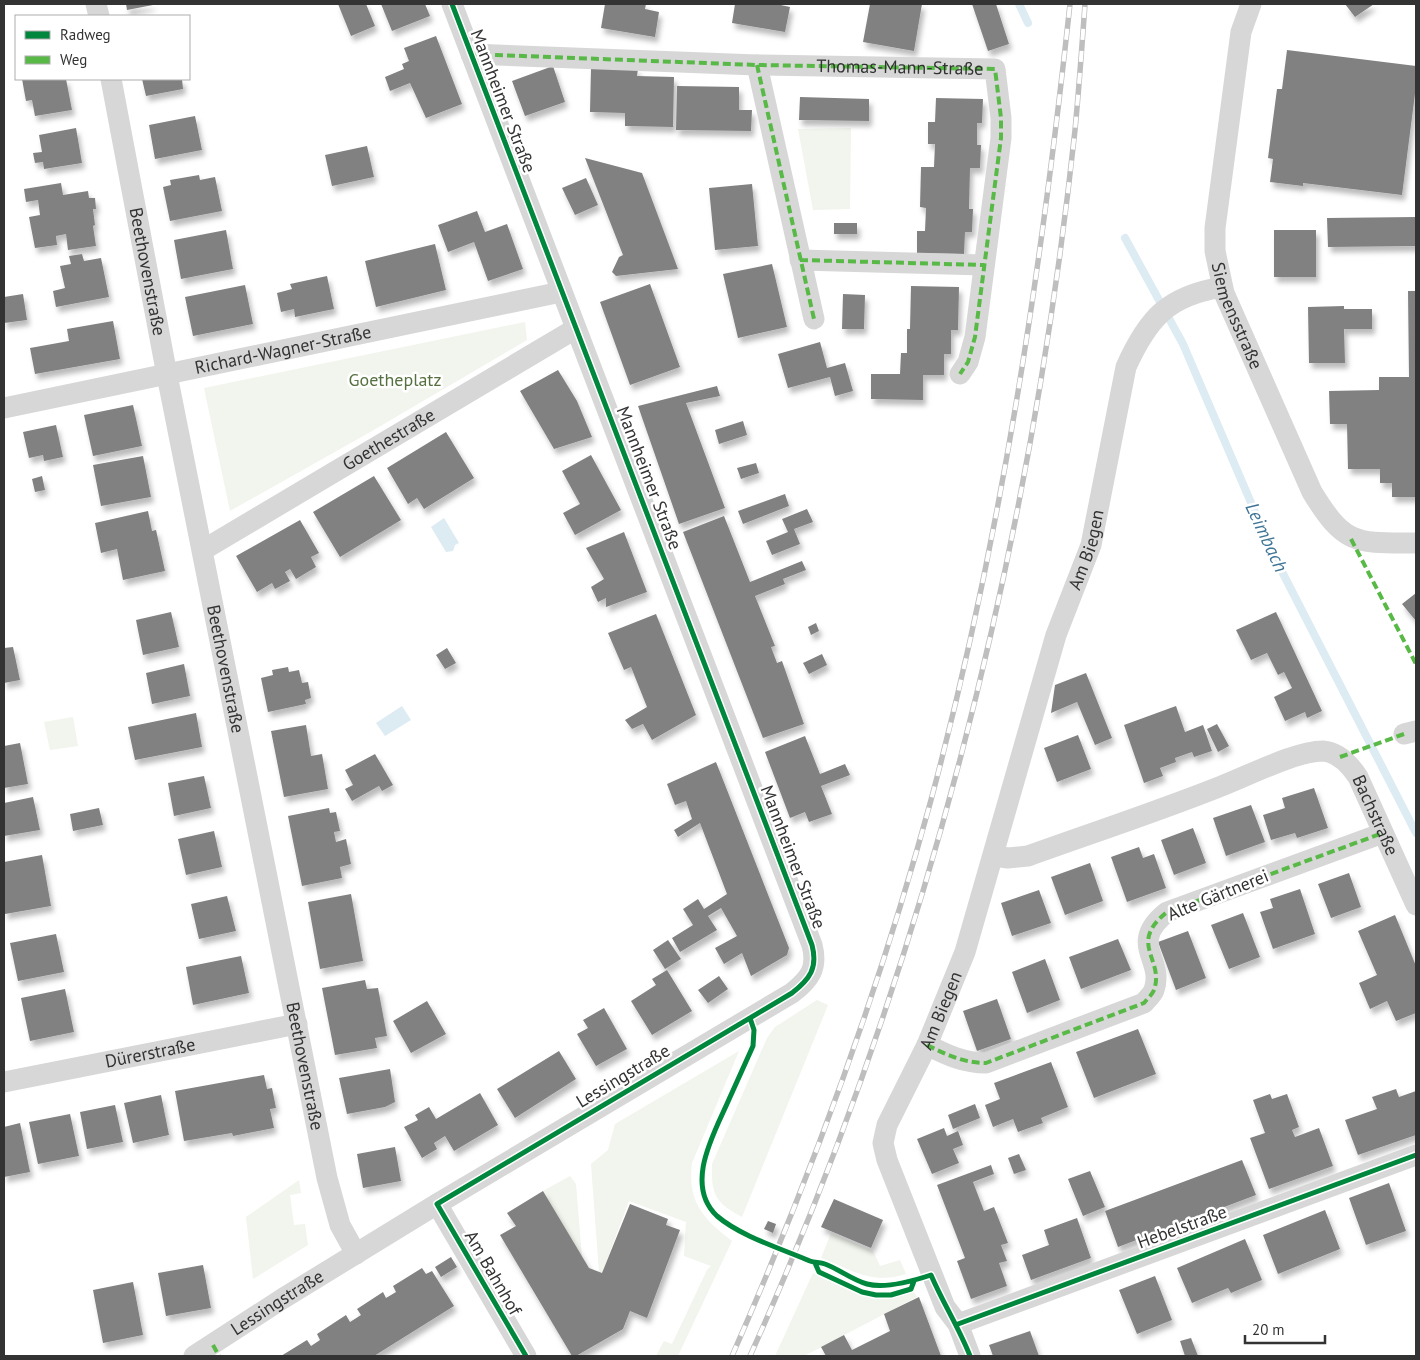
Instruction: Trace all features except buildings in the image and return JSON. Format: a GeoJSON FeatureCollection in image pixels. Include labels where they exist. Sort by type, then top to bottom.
{"type":"FeatureCollection","features":[{"type":"Feature","properties":{"kind":"street","name":"Mannheimer Straße"},"geometry":{"type":"LineString","coordinates":[[452,4],[812,945],[815,964]]}},
{"type":"Feature","properties":{"kind":"street","name":"Siemensstraße"},"geometry":{"type":"LineString","coordinates":[[1252,4],[1241,32],[1215,228],[1215,251],[1222,287],[1312,492],[1324,511],[1338,528],[1351,539],[1372,543],[1416,543]]}},
{"type":"Feature","properties":{"kind":"street","name":"Thomas-Mann-Straße"},"geometry":{"type":"LineString","coordinates":[[471,54],[757,65],[995,69],[1001,118],[1000,138],[972,350],[968,362],[960,374]]}},
{"type":"Feature","properties":{"kind":"street"},"geometry":{"type":"LineString","coordinates":[[757,65],[814,319]]}},
{"type":"Feature","properties":{"kind":"street","name":"Beethovenstraße"},"geometry":{"type":"LineString","coordinates":[[111,80],[167,375],[326,1178],[340,1224],[356,1254]]}},
{"type":"Feature","properties":{"kind":"street"},"geometry":{"type":"LineString","coordinates":[[800,260],[984,265]]}},
{"type":"Feature","properties":{"kind":"street","name":"Am Biegen"},"geometry":{"type":"LineString","coordinates":[[958,1324],[945,1307],[887,1160],[883,1143],[887,1125],[927,1045],[965,952],[1056,634],[1091,545],[1126,367],[1134,348],[1156,316],[1179,300],[1197,291],[1222,287]]}},
{"type":"Feature","properties":{"kind":"street","name":"Richard-Wagner-Straße"},"geometry":{"type":"LineString","coordinates":[[4,408],[561,292]]}},
{"type":"Feature","properties":{"kind":"street","name":"Goethestraße"},"geometry":{"type":"LineString","coordinates":[[203,550],[576,329]]}},
{"type":"Feature","properties":{"kind":"street","name":"Bachstraße"},"geometry":{"type":"LineString","coordinates":[[994,856],[1008,858],[1028,856],[1311,752],[1325,751],[1340,757],[1350,765],[1358,778],[1416,905]]}},
{"type":"Feature","properties":{"kind":"street","name":"Alte Gärtnerei"},"geometry":{"type":"LineString","coordinates":[[927,1045],[950,1057],[971,1063],[986,1063],[1144,1003],[1154,991],[1155,978],[1148,937],[1154,923],[1167,912],[1383,833]]}},
{"type":"Feature","properties":{"kind":"street","name":"Lessingstraße"},"geometry":{"type":"LineString","coordinates":[[194,1356],[216,1351],[282,1299],[792,992],[806,982],[815,964]]}},
{"type":"Feature","properties":{"kind":"street","name":"Dürerstraße"},"geometry":{"type":"LineString","coordinates":[[4,1079],[297,1024]]}},
{"type":"Feature","properties":{"kind":"street","name":"Hebelstraße"},"geometry":{"type":"LineString","coordinates":[[958,1324],[1416,1155]]}},
{"type":"Feature","properties":{"kind":"street","name":"Am Bahnhof"},"geometry":{"type":"LineString","coordinates":[[437,1204],[526,1356]]}},
{"type":"Feature","properties":{"kind":"street"},"geometry":{"type":"LineString","coordinates":[[958,1324],[970,1356]]}},
{"type":"Feature","properties":{"kind":"green space"},"geometry":{"type":"Polygon","coordinates":[[[851,128],[850,209],[813,210],[798,129],[851,128]]]}},
{"type":"Feature","properties":{"kind":"green space","name":"Goetheplatz"},"geometry":{"type":"Polygon","coordinates":[[[525,322],[527,340],[372,431],[230,511],[204,388],[525,322]]]}},
{"type":"Feature","properties":{"kind":"green space"},"geometry":{"type":"Polygon","coordinates":[[[73,717],[78,746],[50,750],[44,722],[73,717]]]}},
{"type":"Feature","properties":{"kind":"green space"},"geometry":{"type":"Polygon","coordinates":[[[817,1000],[828,1005],[742,1217],[726,1207],[716,1196],[712,1183],[712,1164],[767,1038],[775,1027],[817,1000]]]}},
{"type":"Feature","properties":{"kind":"green space"},"geometry":{"type":"Polygon","coordinates":[[[739,1051],[692,1163],[691,1176],[692,1188],[699,1208],[713,1225],[732,1241],[678,1356],[656,1356],[664,1341],[672,1344],[707,1270],[711,1266],[684,1256],[686,1222],[629,1201],[602,1273],[599,1272],[591,1164],[608,1150],[615,1124],[739,1051]]]}},
{"type":"Feature","properties":{"kind":"green space"},"geometry":{"type":"Polygon","coordinates":[[[570,1176],[576,1184],[582,1258],[543,1191],[570,1176]]]}},
{"type":"Feature","properties":{"kind":"green space"},"geometry":{"type":"Polygon","coordinates":[[[299,1180],[301,1193],[290,1195],[294,1225],[305,1224],[308,1245],[253,1279],[246,1217],[299,1180]]]}},
{"type":"Feature","properties":{"kind":"green space"},"geometry":{"type":"Polygon","coordinates":[[[831,1233],[873,1251],[880,1266],[900,1260],[906,1274],[883,1278],[872,1277],[862,1275],[821,1258],[831,1233]]]}},
{"type":"Feature","properties":{"kind":"green space"},"geometry":{"type":"Polygon","coordinates":[[[813,1273],[862,1295],[885,1298],[914,1292],[917,1297],[804,1356],[775,1356],[813,1273]]]}},
{"type":"Feature","properties":{"kind":"shaded area"},"geometry":{"type":"Polygon","coordinates":[[[444,518],[459,543],[455,545],[453,551],[446,552],[431,527],[444,518]]]}},
{"type":"Feature","properties":{"kind":"shaded area"},"geometry":{"type":"Polygon","coordinates":[[[402,706],[411,720],[385,736],[376,723],[402,706]]]}},
{"type":"Feature","properties":{"kind":"waterway","name":"Leimbach"},"geometry":{"type":"LineString","coordinates":[[1019,4],[1028,23]]}},
{"type":"Feature","properties":{"kind":"waterway","name":"Leimbach"},"geometry":{"type":"LineString","coordinates":[[1125,238],[1183,344],[1273,554],[1416,833]]}},
{"type":"Feature","properties":{"kind":"railway"},"geometry":{"type":"LineString","coordinates":[[732,1356],[816,1151],[866,1012],[911,871],[956,702],[978,603],[1016,405],[1046,205],[1070,4]]}},
{"type":"Feature","properties":{"kind":"railway"},"geometry":{"type":"LineString","coordinates":[[750,1356],[812,1210],[868,1061],[917,909],[961,756],[998,601],[1030,445],[1055,288],[1075,130],[1085,4]]}},
{"type":"Feature","properties":{"kind":"marked path"},"geometry":{"type":"LineString","coordinates":[[471,54],[757,65],[995,69],[1001,118],[1001,138],[975,337],[968,362],[960,374]]}},
{"type":"Feature","properties":{"kind":"marked path"},"geometry":{"type":"LineString","coordinates":[[757,65],[814,319]]}},
{"type":"Feature","properties":{"kind":"marked path"},"geometry":{"type":"LineString","coordinates":[[800,260],[984,265]]}},
{"type":"Feature","properties":{"kind":"marked path"},"geometry":{"type":"LineString","coordinates":[[1351,539],[1416,664]]}},
{"type":"Feature","properties":{"kind":"marked path"},"geometry":{"type":"LineString","coordinates":[[1340,757],[1404,734]]}},
{"type":"Feature","properties":{"kind":"marked path"},"geometry":{"type":"LineString","coordinates":[[927,1045],[956,1058],[970,1062],[986,1063],[1144,1003],[1153,992],[1156,979],[1148,943],[1150,933],[1155,923],[1167,912],[1383,833]]}},
{"type":"Feature","properties":{"kind":"marked path"},"geometry":{"type":"LineString","coordinates":[[213,1345],[219,1356]]}},
{"type":"Feature","properties":{"kind":"cycle path"},"geometry":{"type":"LineString","coordinates":[[452,4],[814,953],[813,967],[808,978],[792,993],[437,1204],[526,1356]]}},
{"type":"Feature","properties":{"kind":"cycle path"},"geometry":{"type":"LineString","coordinates":[[750,1018],[754,1030],[753,1046],[714,1132],[704,1161],[703,1191],[708,1204],[717,1216],[737,1230],[810,1261],[825,1264],[867,1284],[891,1285],[931,1275],[970,1356]]}},
{"type":"Feature","properties":{"kind":"cycle path"},"geometry":{"type":"LineString","coordinates":[[958,1324],[1416,1155]]}},
{"type":"Feature","properties":{"kind":"cycle path"},"geometry":{"type":"LineString","coordinates":[[815,1263],[819,1272],[862,1292],[876,1295],[891,1295],[911,1289],[914,1281]]}}]}
